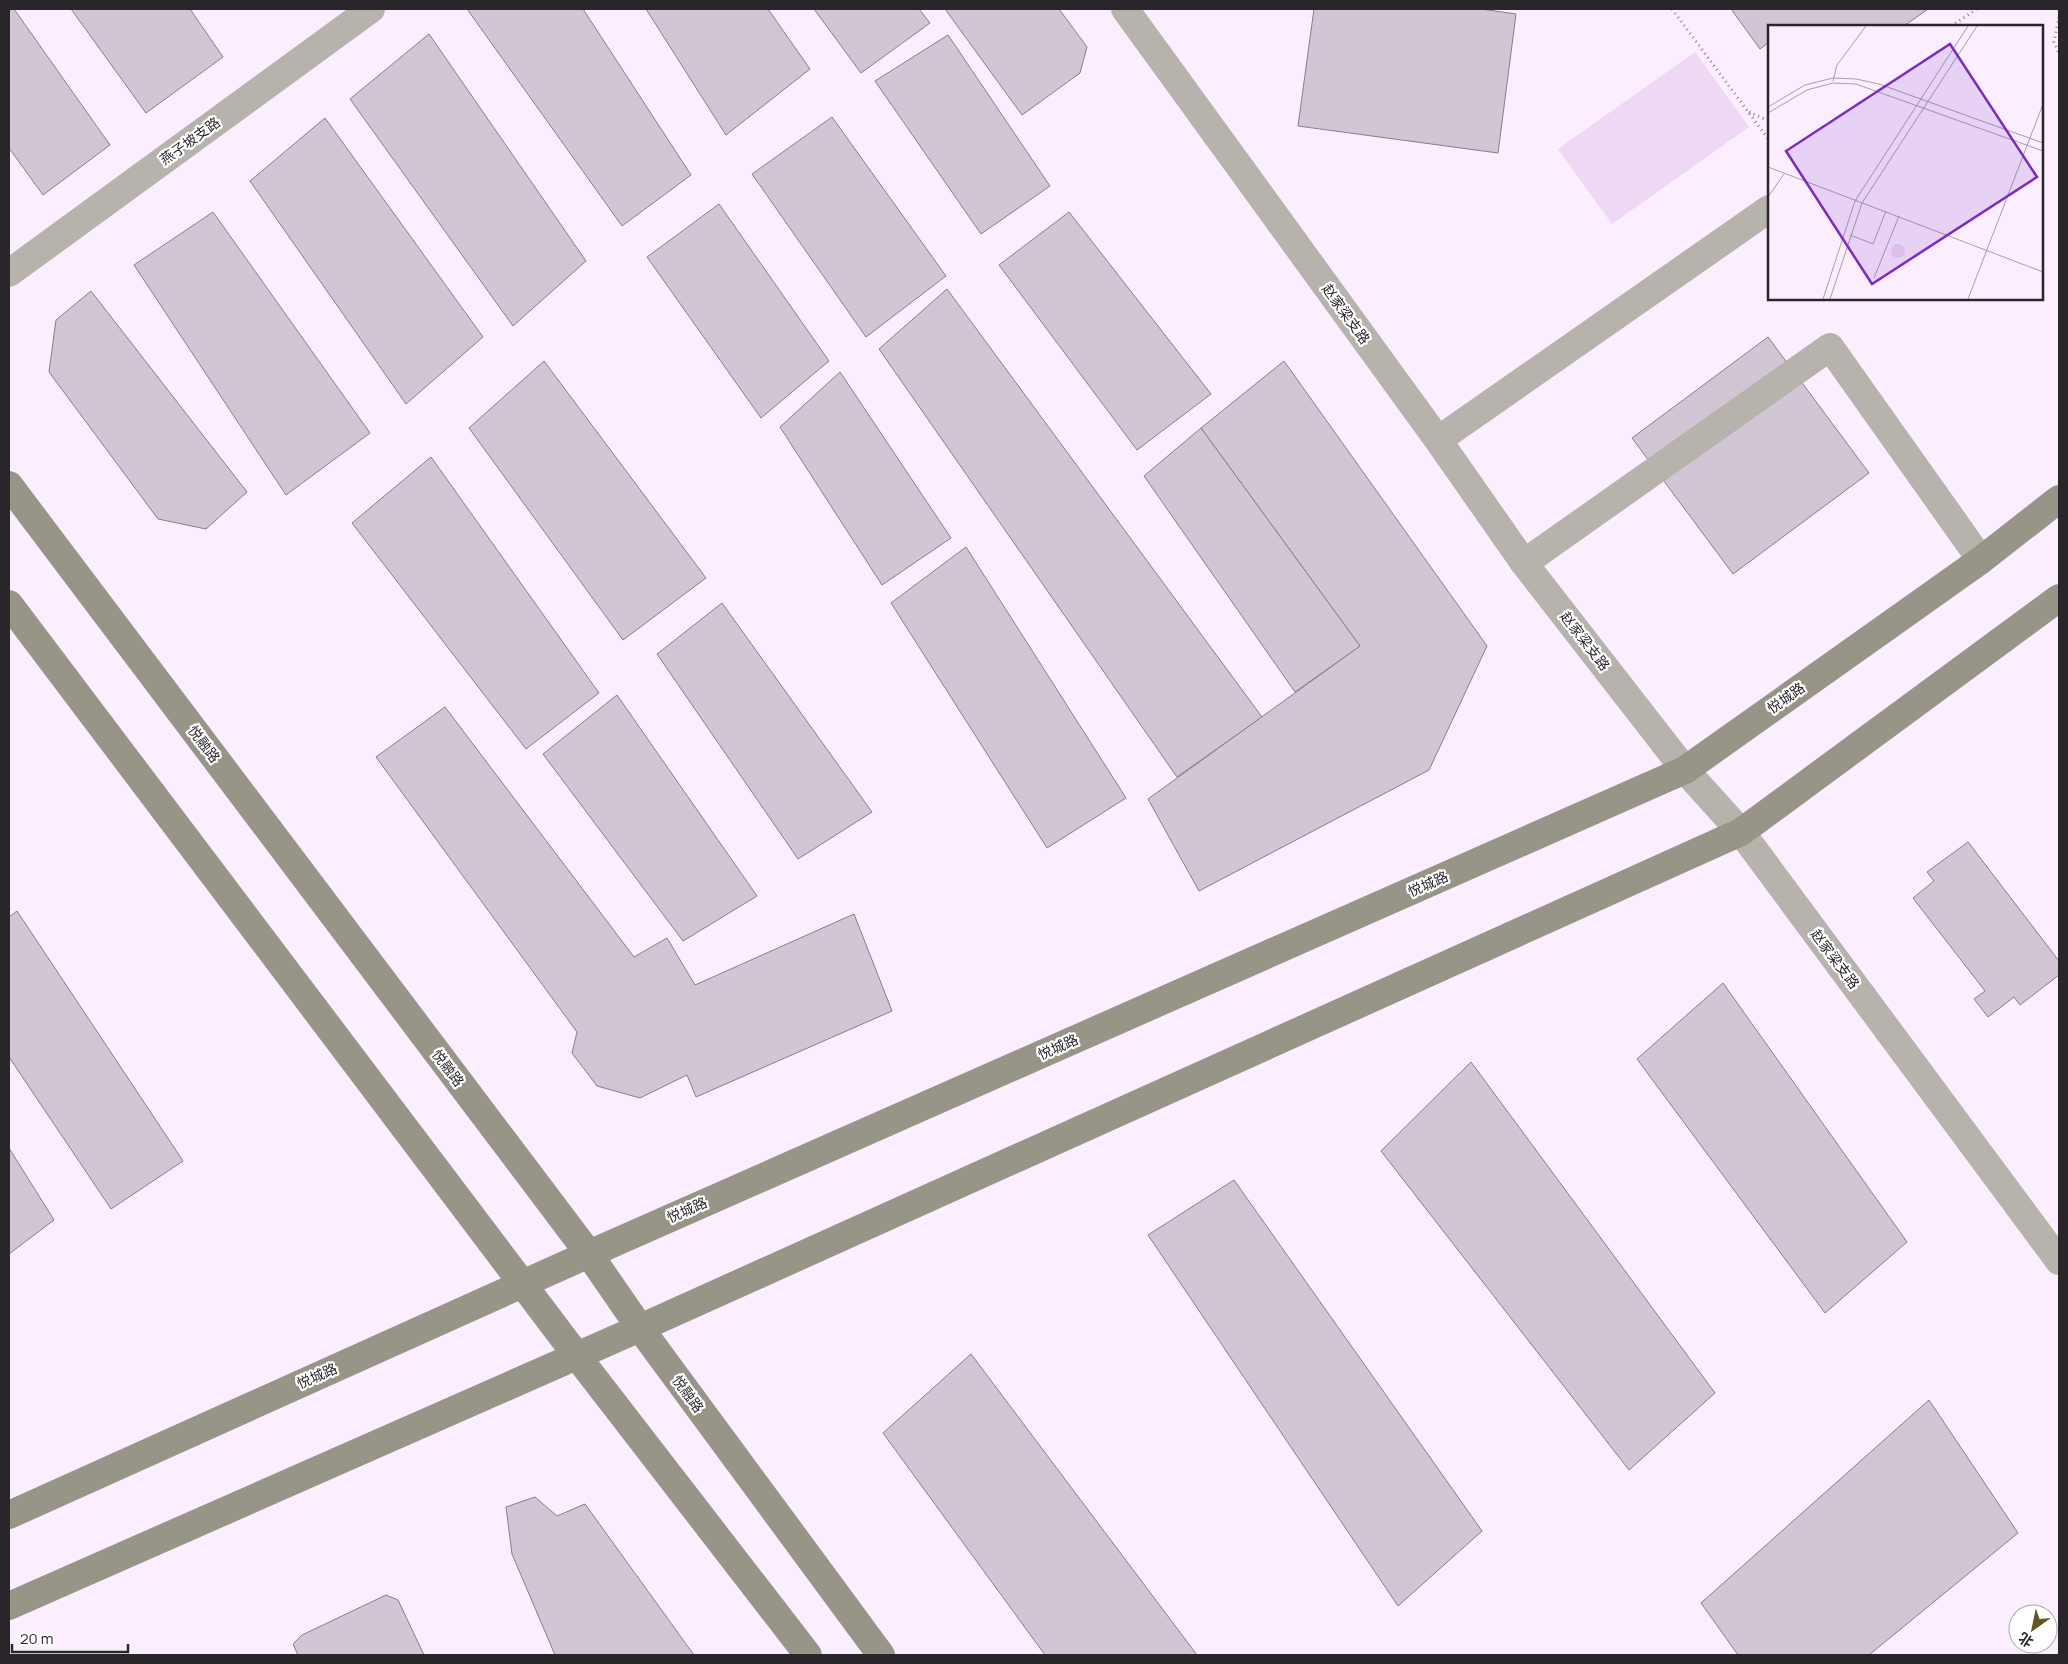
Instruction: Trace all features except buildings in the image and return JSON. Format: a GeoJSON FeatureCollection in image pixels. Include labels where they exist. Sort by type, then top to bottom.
{"type":"FeatureCollection","features":[{"type":"Feature","properties":{"kind":"main road","name":"悦融路"},"geometry":{"type":"LineString","coordinates":[[9,485],[588,1254],[640,1328],[881,1655]]}},
{"type":"Feature","properties":{"kind":"main road","name":"悦城路"},"geometry":{"type":"LineString","coordinates":[[9,1514],[588,1254],[1685,770],[1981,560],[2059,498]]}},
{"type":"Feature","properties":{"kind":"main road"},"geometry":{"type":"LineString","coordinates":[[9,1606],[640,1328],[1741,832],[2059,598]]}},
{"type":"Feature","properties":{"kind":"main road"},"geometry":{"type":"LineString","coordinates":[[9,604],[577,1356],[808,1655]]}},
{"type":"Feature","properties":{"kind":"street","name":"燕子坡支路"},"geometry":{"type":"LineString","coordinates":[[9,273],[371,9]]}},
{"type":"Feature","properties":{"kind":"street","name":"赵家梁支路"},"geometry":{"type":"LineString","coordinates":[[1125,9],[1438,440],[1524,562],[1685,770],[1741,832],[2059,1261]]}},
{"type":"Feature","properties":{"kind":"street"},"geometry":{"type":"LineString","coordinates":[[1438,440],[1768,210]]}},
{"type":"Feature","properties":{"kind":"street"},"geometry":{"type":"LineString","coordinates":[[1524,562],[1830,347],[1981,560]]}},
{"type":"Feature","properties":{"kind":"path"},"geometry":{"type":"LineString","coordinates":[[1672,9],[1768,139]]}},
{"type":"Feature","properties":{"kind":"path"},"geometry":{"type":"LineString","coordinates":[[1953,25],[1977,9]]}},
{"type":"Feature","properties":{"kind":"path"},"geometry":{"type":"LineString","coordinates":[[2059,17],[2054,42],[2059,54]]}},
{"type":"Feature","properties":{"kind":"path"},"geometry":{"type":"LineString","coordinates":[[1748,112],[1768,121]]}},
{"type":"Feature","properties":{"kind":"shaded area"},"geometry":{"type":"Polygon","coordinates":[[[1695,52],[1749,127],[1612,224],[1558,149],[1695,52]]]}}]}
